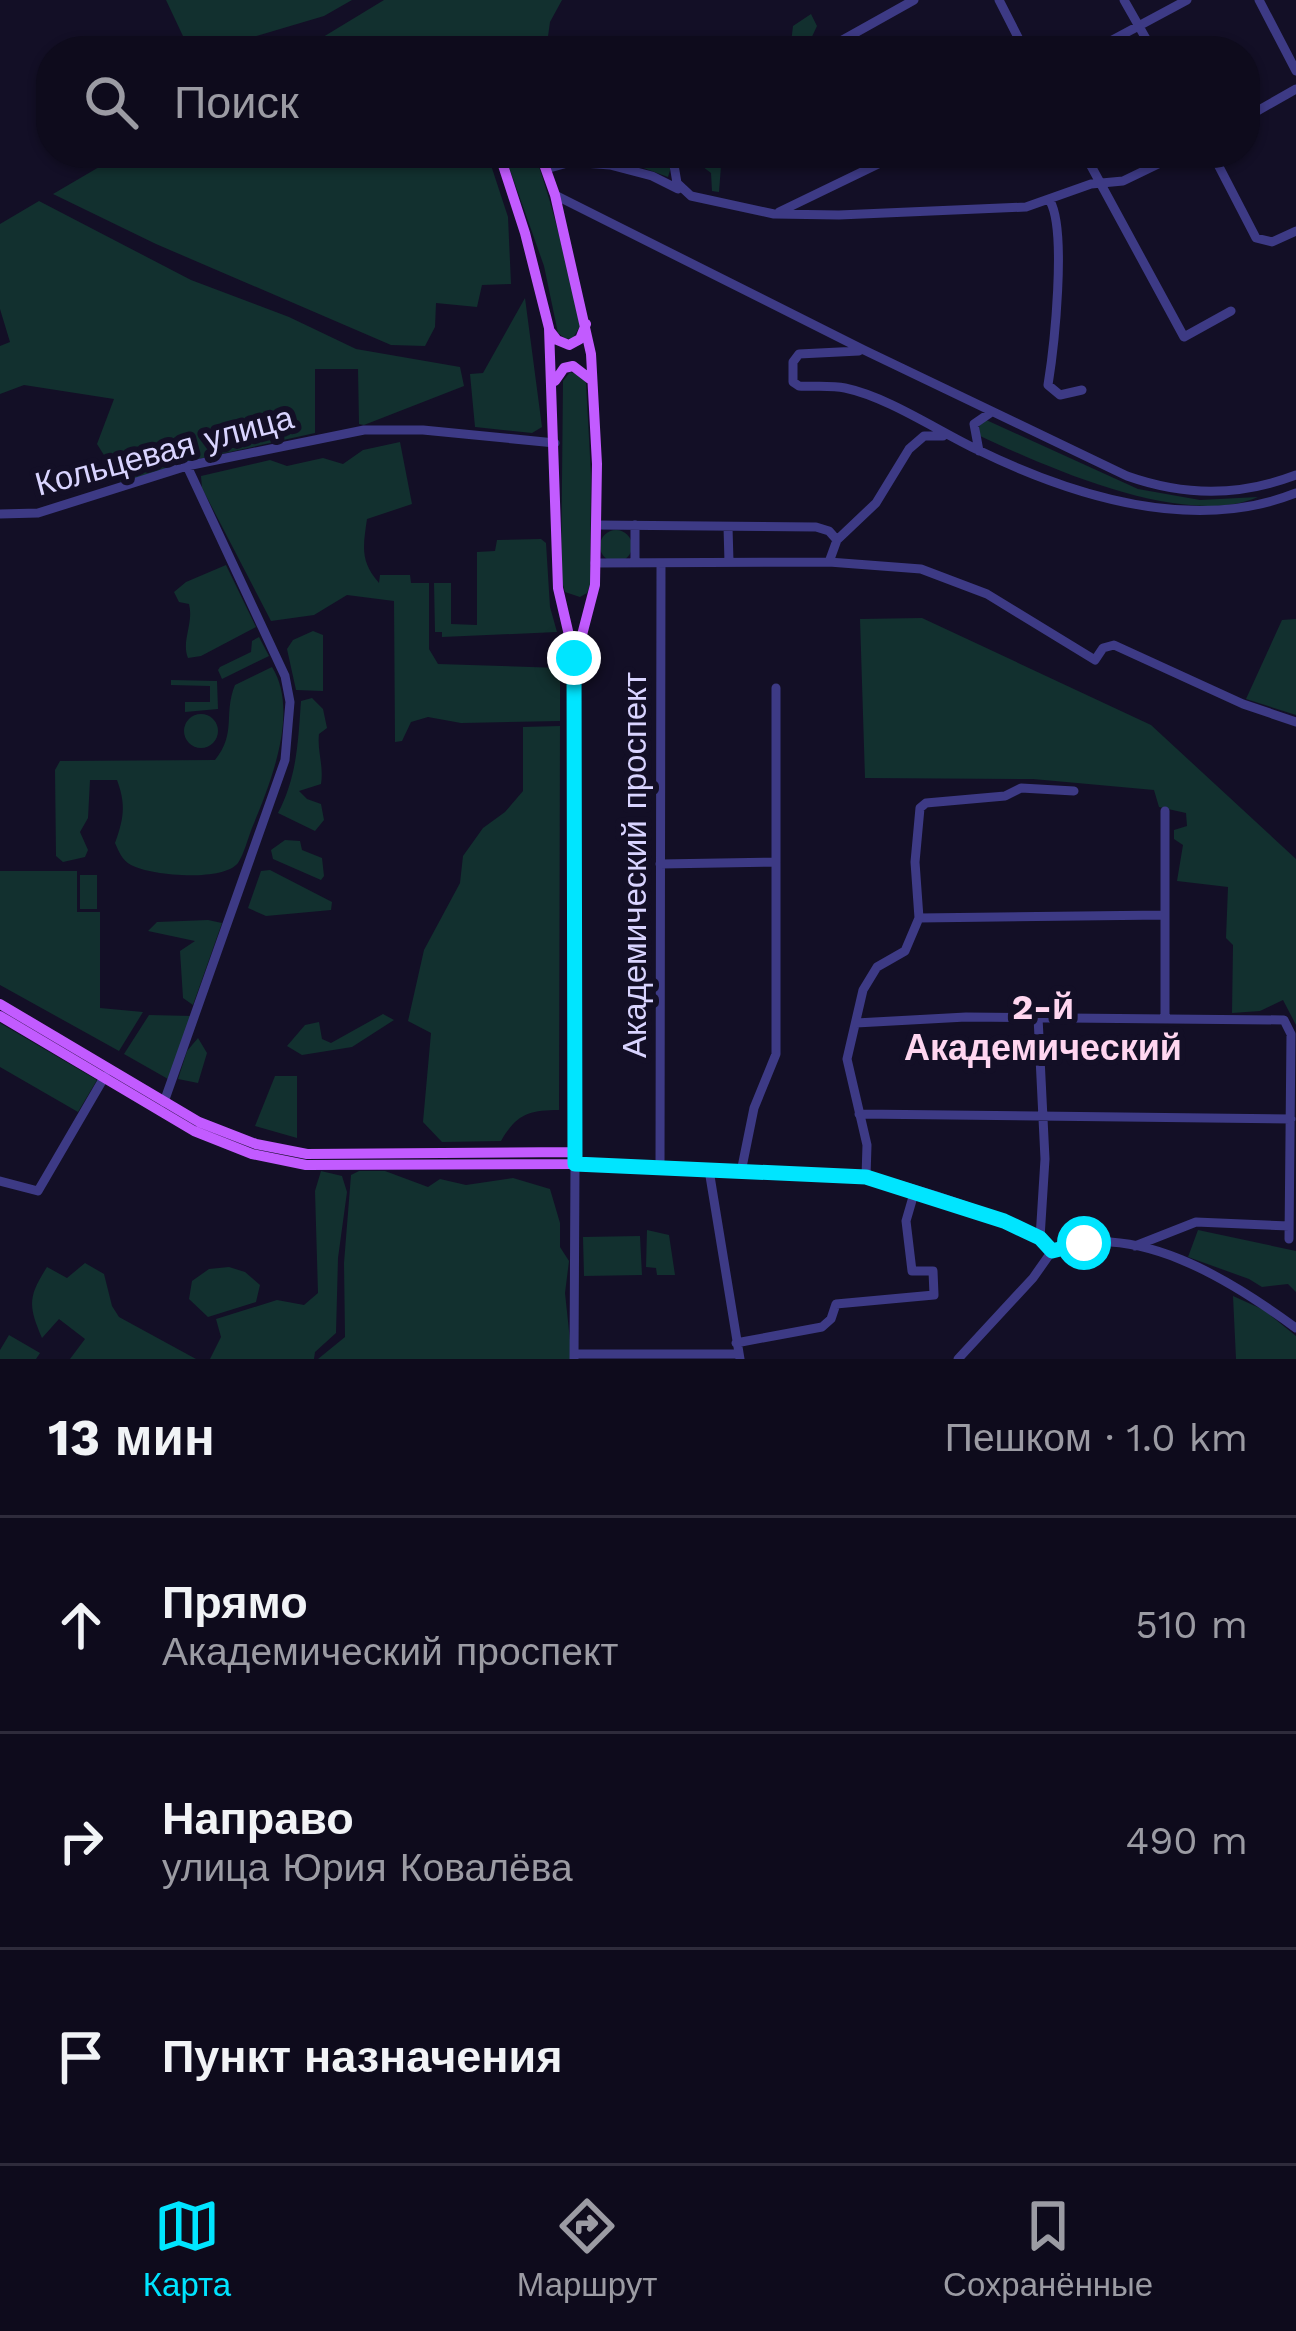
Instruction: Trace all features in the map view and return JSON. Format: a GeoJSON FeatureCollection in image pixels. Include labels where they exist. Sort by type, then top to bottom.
{"type":"FeatureCollection","features":[{"type":"Feature","properties":{"kind":"main road"},"geometry":{"type":"LineString","coordinates":[[0,1004],[209,1138],[252,1154],[307,1159],[575,1158],[575,662],[558,588],[549,328],[504,168]]}},
{"type":"Feature","properties":{"kind":"main road"},"geometry":{"type":"LineString","coordinates":[[546,169],[587,323],[598,464],[593,592],[575,662]]}},
{"type":"Feature","properties":{"kind":"main road"},"geometry":{"type":"LineString","coordinates":[[549,328],[557,340],[569,345],[580,339],[587,323]]}},
{"type":"Feature","properties":{"kind":"main road"},"geometry":{"type":"LineString","coordinates":[[554,384],[559,373],[573,366],[583,370],[592,383]]}},
{"type":"Feature","properties":{"kind":"main road"},"geometry":{"type":"LineString","coordinates":[[558,588],[566,601],[577,604],[593,592]]}},
{"type":"Feature","properties":{"kind":"main road"},"geometry":{"type":"LineString","coordinates":[[0,1016],[228,1135],[307,1159]]}},
{"type":"Feature","properties":{"kind":"street"},"geometry":{"type":"LineString","coordinates":[[850,36],[914,0]]}},
{"type":"Feature","properties":{"kind":"street"},"geometry":{"type":"LineString","coordinates":[[999,0],[1017,36]]}},
{"type":"Feature","properties":{"kind":"street"},"geometry":{"type":"LineString","coordinates":[[1124,0],[1144,36]]}},
{"type":"Feature","properties":{"kind":"street"},"geometry":{"type":"LineString","coordinates":[[1120,36],[1187,0]]}},
{"type":"Feature","properties":{"kind":"street"},"geometry":{"type":"LineString","coordinates":[[1259,0],[1296,71]]}},
{"type":"Feature","properties":{"kind":"street"},"geometry":{"type":"LineString","coordinates":[[1260,109],[1296,89]]}},
{"type":"Feature","properties":{"kind":"street"},"geometry":{"type":"LineString","coordinates":[[621,168],[652,176],[683,192],[774,214],[1026,207],[1100,182],[1123,181],[1150,168]]}},
{"type":"Feature","properties":{"kind":"street"},"geometry":{"type":"LineString","coordinates":[[675,168],[683,192]]}},
{"type":"Feature","properties":{"kind":"street"},"geometry":{"type":"LineString","coordinates":[[802,210],[876,168]]}},
{"type":"Feature","properties":{"kind":"street"},"geometry":{"type":"LineString","coordinates":[[1092,168],[1184,337],[1232,311]]}},
{"type":"Feature","properties":{"kind":"street"},"geometry":{"type":"LineString","coordinates":[[1220,168],[1256,238],[1272,242],[1296,231]]}},
{"type":"Feature","properties":{"kind":"street"},"geometry":{"type":"LineString","coordinates":[[555,195],[1085,458],[1156,486],[1215,493],[1259,488],[1296,475]]}},
{"type":"Feature","properties":{"kind":"street"},"geometry":{"type":"LineString","coordinates":[[1050,201],[1055,210],[1058,254],[1048,385],[1060,395],[1082,390]]}},
{"type":"Feature","properties":{"kind":"street"},"geometry":{"type":"LineString","coordinates":[[864,350],[799,354],[793,362],[794,382],[855,391],[979,451],[1066,487],[1120,501],[1208,510],[1296,493]]}},
{"type":"Feature","properties":{"kind":"street"},"geometry":{"type":"LineString","coordinates":[[979,451],[974,424],[986,413],[995,413]]}},
{"type":"Feature","properties":{"kind":"street","name":"Кольцевая улица"},"geometry":{"type":"LineString","coordinates":[[0,514],[38,513],[188,466],[364,430],[555,442]]}},
{"type":"Feature","properties":{"kind":"street"},"geometry":{"type":"LineString","coordinates":[[829,562],[836,540],[876,503],[916,442],[932,435],[952,437]]}},
{"type":"Feature","properties":{"kind":"street"},"geometry":{"type":"LineString","coordinates":[[164,1102],[280,775],[290,728],[290,702],[278,657],[188,466]]}},
{"type":"Feature","properties":{"kind":"street"},"geometry":{"type":"LineString","coordinates":[[1259,488],[1263,503]]}},
{"type":"Feature","properties":{"kind":"street"},"geometry":{"type":"LineString","coordinates":[[596,525],[816,527],[829,531],[836,540]]}},
{"type":"Feature","properties":{"kind":"street"},"geometry":{"type":"LineString","coordinates":[[634,563],[635,525]]}},
{"type":"Feature","properties":{"kind":"street"},"geometry":{"type":"LineString","coordinates":[[728,526],[729,562]]}},
{"type":"Feature","properties":{"kind":"street"},"geometry":{"type":"LineString","coordinates":[[595,563],[904,566],[951,578],[987,594],[1095,660],[1102,648],[1114,645],[1243,704],[1296,722]]}},
{"type":"Feature","properties":{"kind":"street","name":"Академический проспект"},"geometry":{"type":"LineString","coordinates":[[660,1168],[662,563]]}},
{"type":"Feature","properties":{"kind":"street"},"geometry":{"type":"LineString","coordinates":[[741,1172],[754,1108],[776,1054],[776,688]]}},
{"type":"Feature","properties":{"kind":"street"},"geometry":{"type":"LineString","coordinates":[[866,1177],[867,1144],[847,1059],[863,990],[872,973],[905,951],[919,918],[915,862],[920,808],[926,803],[1005,796],[1021,788],[1073,791]]}},
{"type":"Feature","properties":{"kind":"street"},"geometry":{"type":"LineString","coordinates":[[1166,812],[1166,1017]]}},
{"type":"Feature","properties":{"kind":"street"},"geometry":{"type":"LineString","coordinates":[[660,864],[776,862]]}},
{"type":"Feature","properties":{"kind":"street"},"geometry":{"type":"LineString","coordinates":[[919,918],[1164,915]]}},
{"type":"Feature","properties":{"kind":"street"},"geometry":{"type":"LineString","coordinates":[[856,1023],[1038,1017],[1284,1020],[1291,1034],[1289,1239]]}},
{"type":"Feature","properties":{"kind":"street"},"geometry":{"type":"LineString","coordinates":[[1038,1017],[1046,1159],[1040,1238]]}},
{"type":"Feature","properties":{"kind":"street"},"geometry":{"type":"LineString","coordinates":[[0,1181],[38,1191],[108,1073]]}},
{"type":"Feature","properties":{"kind":"street"},"geometry":{"type":"LineString","coordinates":[[859,1114],[1291,1119]]}},
{"type":"Feature","properties":{"kind":"street"},"geometry":{"type":"LineString","coordinates":[[915,1190],[906,1221],[912,1271],[933,1271],[934,1295],[928,1298],[836,1304],[822,1327],[738,1352],[575,1357],[575,1158],[660,1168],[866,1177],[915,1190],[1040,1238],[1052,1251]]}},
{"type":"Feature","properties":{"kind":"street"},"geometry":{"type":"LineString","coordinates":[[709,1170],[738,1352]]}},
{"type":"Feature","properties":{"kind":"street"},"geometry":{"type":"LineString","coordinates":[[1135,1246],[1196,1222],[1289,1226]]}},
{"type":"Feature","properties":{"kind":"street"},"geometry":{"type":"LineString","coordinates":[[958,1359],[1052,1251],[1084,1243],[1135,1246],[1213,1272],[1296,1328]]}},
{"type":"Feature","properties":{"kind":"green space"},"geometry":{"type":"Polygon","coordinates":[[[166,0],[352,0],[324,16],[257,36],[183,36],[166,0]]]}},
{"type":"Feature","properties":{"kind":"green space"},"geometry":{"type":"Polygon","coordinates":[[[384,0],[562,0],[548,36],[325,36],[384,0]]]}},
{"type":"Feature","properties":{"kind":"green space"},"geometry":{"type":"Polygon","coordinates":[[[811,14],[817,26],[812,36],[792,36],[793,26],[811,14]]]}},
{"type":"Feature","properties":{"kind":"green space"},"geometry":{"type":"Polygon","coordinates":[[[97,168],[492,168],[508,217],[511,284],[482,285],[477,307],[436,303],[435,327],[425,346],[391,345],[156,244],[53,194],[97,168]]]}},
{"type":"Feature","properties":{"kind":"green space"},"geometry":{"type":"Polygon","coordinates":[[[509,168],[539,168],[580,326],[573,338],[558,333],[544,266],[509,168]]]}},
{"type":"Feature","properties":{"kind":"green space"},"geometry":{"type":"Polygon","coordinates":[[[643,168],[671,168],[668,177],[643,168]]]}},
{"type":"Feature","properties":{"kind":"green space"},"geometry":{"type":"Polygon","coordinates":[[[704,168],[721,168],[719,192],[712,191],[711,173],[704,168]]]}},
{"type":"Feature","properties":{"kind":"green space"},"geometry":{"type":"Polygon","coordinates":[[[39,201],[191,280],[289,317],[356,349],[460,367],[464,386],[364,425],[359,424],[358,369],[315,369],[315,433],[185,462],[122,484],[97,444],[114,399],[24,385],[0,394],[0,346],[10,342],[0,309],[0,224],[39,201]]]}},
{"type":"Feature","properties":{"kind":"green space"},"geometry":{"type":"Polygon","coordinates":[[[525,298],[542,427],[532,433],[475,427],[470,374],[483,373],[525,298]]]}},
{"type":"Feature","properties":{"kind":"green space"},"geometry":{"type":"Polygon","coordinates":[[[570,372],[583,376],[586,383],[591,475],[590,585],[580,597],[565,592],[561,578],[563,381],[570,372]]]}},
{"type":"Feature","properties":{"kind":"green space"},"geometry":{"type":"Polygon","coordinates":[[[984,419],[1138,489],[1200,500],[1258,497],[1228,505],[1193,505],[1117,490],[980,436],[979,424],[984,419]]]}},
{"type":"Feature","properties":{"kind":"green space"},"geometry":{"type":"Polygon","coordinates":[[[400,442],[412,504],[367,519],[364,546],[369,568],[379,583],[380,575],[410,575],[411,583],[429,583],[429,649],[438,664],[560,668],[560,721],[461,723],[428,717],[411,722],[402,741],[395,742],[394,601],[347,595],[314,615],[271,621],[202,488],[201,476],[270,460],[287,466],[323,458],[343,464],[363,450],[400,442]]]}},
{"type":"Feature","properties":{"kind":"green space"},"geometry":{"type":"Polygon","coordinates":[[[616,530],[627,535],[632,546],[627,557],[616,562],[605,557],[600,546],[605,535],[616,530]]]}},
{"type":"Feature","properties":{"kind":"green space"},"geometry":{"type":"Polygon","coordinates":[[[541,539],[546,543],[550,607],[557,632],[442,637],[442,632],[435,632],[434,583],[451,583],[451,624],[477,625],[477,552],[495,551],[497,540],[541,539]]]}},
{"type":"Feature","properties":{"kind":"green space"},"geometry":{"type":"Polygon","coordinates":[[[226,565],[256,627],[188,658],[189,604],[179,602],[174,592],[226,565]]]}},
{"type":"Feature","properties":{"kind":"green space"},"geometry":{"type":"Polygon","coordinates":[[[922,618],[1151,725],[1296,859],[1296,1025],[1283,1000],[1260,1011],[1232,1013],[1233,945],[1226,938],[1228,887],[1177,881],[1183,845],[1174,839],[1174,830],[1187,826],[1186,813],[1159,807],[1154,790],[1033,779],[865,778],[860,619],[922,618]]]}},
{"type":"Feature","properties":{"kind":"green space"},"geometry":{"type":"Polygon","coordinates":[[[1296,619],[1296,715],[1246,699],[1282,620],[1296,619]]]}},
{"type":"Feature","properties":{"kind":"green space"},"geometry":{"type":"Polygon","coordinates":[[[313,631],[323,635],[323,691],[296,690],[287,649],[293,640],[313,631]]]}},
{"type":"Feature","properties":{"kind":"green space"},"geometry":{"type":"Polygon","coordinates":[[[259,637],[269,656],[222,679],[220,667],[251,652],[252,641],[259,637]]]}},
{"type":"Feature","properties":{"kind":"green space"},"geometry":{"type":"Polygon","coordinates":[[[272,667],[280,685],[283,726],[267,791],[238,863],[218,873],[186,875],[128,863],[115,843],[123,811],[117,780],[90,780],[88,818],[80,832],[88,850],[85,857],[63,862],[56,856],[55,770],[60,761],[215,760],[226,741],[235,685],[272,667]]]}},
{"type":"Feature","properties":{"kind":"green space"},"geometry":{"type":"Polygon","coordinates":[[[171,680],[217,681],[218,709],[185,712],[185,702],[210,702],[210,686],[171,685],[171,680]]]}},
{"type":"Feature","properties":{"kind":"green space"},"geometry":{"type":"Polygon","coordinates":[[[312,698],[323,709],[327,728],[319,734],[321,784],[299,791],[321,804],[324,820],[315,831],[278,813],[293,773],[301,701],[312,698]]]}},
{"type":"Feature","properties":{"kind":"green space"},"geometry":{"type":"Polygon","coordinates":[[[201,714],[213,719],[218,731],[213,743],[201,748],[189,743],[184,731],[189,719],[201,714]]]}},
{"type":"Feature","properties":{"kind":"green space"},"geometry":{"type":"Polygon","coordinates":[[[560,726],[559,1110],[524,1116],[501,1141],[442,1142],[423,1122],[431,1033],[408,1021],[424,950],[460,883],[463,856],[483,828],[523,791],[523,727],[560,726]]]}},
{"type":"Feature","properties":{"kind":"green space"},"geometry":{"type":"Polygon","coordinates":[[[285,840],[300,841],[302,850],[322,858],[321,880],[273,859],[271,850],[285,840]]]}},
{"type":"Feature","properties":{"kind":"green space"},"geometry":{"type":"Polygon","coordinates":[[[270,870],[332,902],[331,910],[266,916],[248,908],[261,871],[270,870]]]}},
{"type":"Feature","properties":{"kind":"green space"},"geometry":{"type":"Polygon","coordinates":[[[0,871],[77,871],[77,912],[100,912],[100,1008],[143,1012],[119,1051],[0,985],[0,871]]]}},
{"type":"Feature","properties":{"kind":"green space"},"geometry":{"type":"Polygon","coordinates":[[[80,875],[97,875],[97,909],[80,909],[80,875]]]}},
{"type":"Feature","properties":{"kind":"green space"},"geometry":{"type":"Polygon","coordinates":[[[157,922],[222,923],[193,1005],[183,998],[180,951],[195,941],[148,931],[157,922]]]}},
{"type":"Feature","properties":{"kind":"green space"},"geometry":{"type":"Polygon","coordinates":[[[383,1014],[394,1020],[352,1047],[302,1055],[287,1046],[305,1025],[319,1022],[322,1039],[331,1043],[383,1014]]]}},
{"type":"Feature","properties":{"kind":"green space"},"geometry":{"type":"Polygon","coordinates":[[[149,1015],[192,1016],[168,1079],[124,1054],[149,1015]]]}},
{"type":"Feature","properties":{"kind":"green space"},"geometry":{"type":"Polygon","coordinates":[[[0,1023],[97,1080],[78,1112],[0,1067],[0,1023]]]}},
{"type":"Feature","properties":{"kind":"green space"},"geometry":{"type":"Polygon","coordinates":[[[198,1038],[207,1053],[198,1083],[178,1079],[187,1051],[198,1038]]]}},
{"type":"Feature","properties":{"kind":"green space"},"geometry":{"type":"Polygon","coordinates":[[[275,1076],[297,1076],[297,1138],[255,1126],[275,1076]]]}},
{"type":"Feature","properties":{"kind":"green space"},"geometry":{"type":"Polygon","coordinates":[[[321,1171],[342,1176],[347,1192],[338,1258],[336,1333],[315,1352],[314,1359],[210,1359],[221,1337],[216,1319],[277,1300],[304,1305],[318,1293],[315,1191],[321,1171]]]}},
{"type":"Feature","properties":{"kind":"green space"},"geometry":{"type":"Polygon","coordinates":[[[385,1171],[428,1187],[440,1179],[466,1185],[513,1178],[550,1189],[560,1223],[560,1247],[569,1261],[565,1293],[572,1359],[318,1359],[345,1337],[344,1263],[351,1175],[385,1171]]]}},
{"type":"Feature","properties":{"kind":"green space"},"geometry":{"type":"Polygon","coordinates":[[[647,1230],[669,1235],[675,1275],[657,1275],[656,1268],[646,1267],[647,1230]]]}},
{"type":"Feature","properties":{"kind":"green space"},"geometry":{"type":"Polygon","coordinates":[[[1198,1230],[1296,1251],[1296,1292],[1288,1284],[1262,1287],[1188,1257],[1198,1230]]]}},
{"type":"Feature","properties":{"kind":"green space"},"geometry":{"type":"Polygon","coordinates":[[[640,1236],[642,1275],[584,1276],[583,1237],[640,1236]]]}},
{"type":"Feature","properties":{"kind":"green space"},"geometry":{"type":"Polygon","coordinates":[[[85,1263],[104,1274],[119,1317],[196,1359],[70,1359],[85,1339],[59,1319],[42,1338],[32,1301],[41,1277],[47,1267],[67,1278],[85,1263]]]}},
{"type":"Feature","properties":{"kind":"green space"},"geometry":{"type":"Polygon","coordinates":[[[229,1267],[245,1272],[260,1285],[256,1302],[208,1317],[189,1299],[192,1281],[209,1269],[229,1267]]]}},
{"type":"Feature","properties":{"kind":"green space"},"geometry":{"type":"Polygon","coordinates":[[[1233,1296],[1264,1310],[1296,1336],[1296,1359],[1236,1359],[1233,1296]]]}},
{"type":"Feature","properties":{"kind":"green space"},"geometry":{"type":"Polygon","coordinates":[[[9,1335],[40,1353],[36,1359],[0,1359],[9,1335]]]}},
{"type":"Feature","properties":{"kind":"district","name":"2-й Академический"},"geometry":{"type":"Point","coordinates":[1043,1026]}},
{"type":"Feature","properties":{"kind":"route"},"geometry":{"type":"LineString","coordinates":[[574,658],[575,1164],[866,1177],[1004,1221],[1040,1238],[1052,1251],[1084,1243]]}}]}
